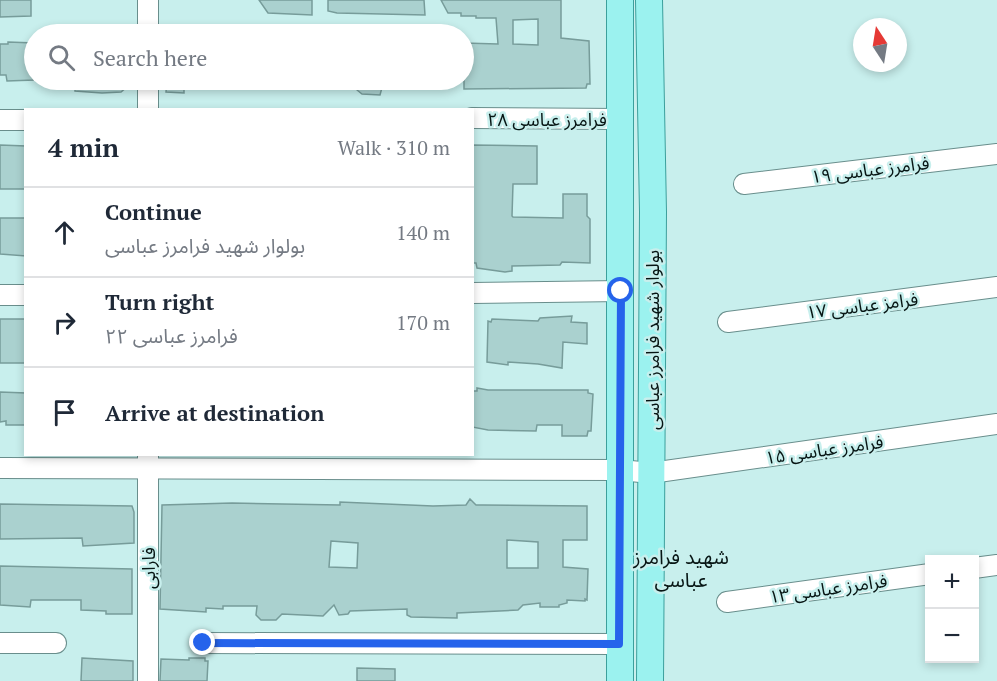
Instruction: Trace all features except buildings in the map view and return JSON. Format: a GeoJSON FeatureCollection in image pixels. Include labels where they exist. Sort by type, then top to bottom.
{"type":"FeatureCollection","features":[{"type":"Feature","properties":{"kind":"main road","name":"بولوار شهید فرامرز عباسی"},"geometry":{"type":"LineString","coordinates":[[620,0],[620,681]]}},
{"type":"Feature","properties":{"kind":"main road","name":"بولوار شهید فرامرز عباسی"},"geometry":{"type":"LineString","coordinates":[[649,0],[653,212],[650,681]]}},
{"type":"Feature","properties":{"kind":"street"},"geometry":{"type":"LineString","coordinates":[[148,0],[148,24]]}},
{"type":"Feature","properties":{"kind":"street"},"geometry":{"type":"LineString","coordinates":[[148,90],[148,108]]}},
{"type":"Feature","properties":{"kind":"street","name":"فرامرز عباسی ۲۸"},"geometry":{"type":"LineString","coordinates":[[474,118],[621,119]]}},
{"type":"Feature","properties":{"kind":"street"},"geometry":{"type":"LineString","coordinates":[[0,120],[24,120]]}},
{"type":"Feature","properties":{"kind":"street","name":"فرامرز عباسی ۱۹"},"geometry":{"type":"LineString","coordinates":[[744,184],[997,154]]}},
{"type":"Feature","properties":{"kind":"street","name":"فرامز عباسی ۱۷"},"geometry":{"type":"LineString","coordinates":[[728,322],[997,287]]}},
{"type":"Feature","properties":{"kind":"street"},"geometry":{"type":"LineString","coordinates":[[474,293],[621,291]]}},
{"type":"Feature","properties":{"kind":"street"},"geometry":{"type":"LineString","coordinates":[[0,295],[24,295]]}},
{"type":"Feature","properties":{"kind":"street","name":"فرامرز عباسی ۱۵"},"geometry":{"type":"LineString","coordinates":[[0,468],[148,461],[620,470],[651,473],[997,424]]}},
{"type":"Feature","properties":{"kind":"street","name":"فارابی"},"geometry":{"type":"LineString","coordinates":[[147,681],[148,461]]}},
{"type":"Feature","properties":{"kind":"street"},"geometry":{"type":"LineString","coordinates":[[979,567],[997,565]]}},
{"type":"Feature","properties":{"kind":"street","name":"فرامرز عباسی ۱۳"},"geometry":{"type":"LineString","coordinates":[[727,602],[925,575]]}},
{"type":"Feature","properties":{"kind":"street"},"geometry":{"type":"LineString","coordinates":[[0,643],[56,643]]}},
{"type":"Feature","properties":{"kind":"street"},"geometry":{"type":"LineString","coordinates":[[203,643],[619,644]]}},
{"type":"Feature","properties":{"kind":"district","name":"شهید فرامرز عباسی"},"geometry":{"type":"Point","coordinates":[681,568]}},
{"type":"Feature","properties":{"kind":"route"},"geometry":{"type":"LineString","coordinates":[[203,643],[619,644],[621,291]]}}]}
